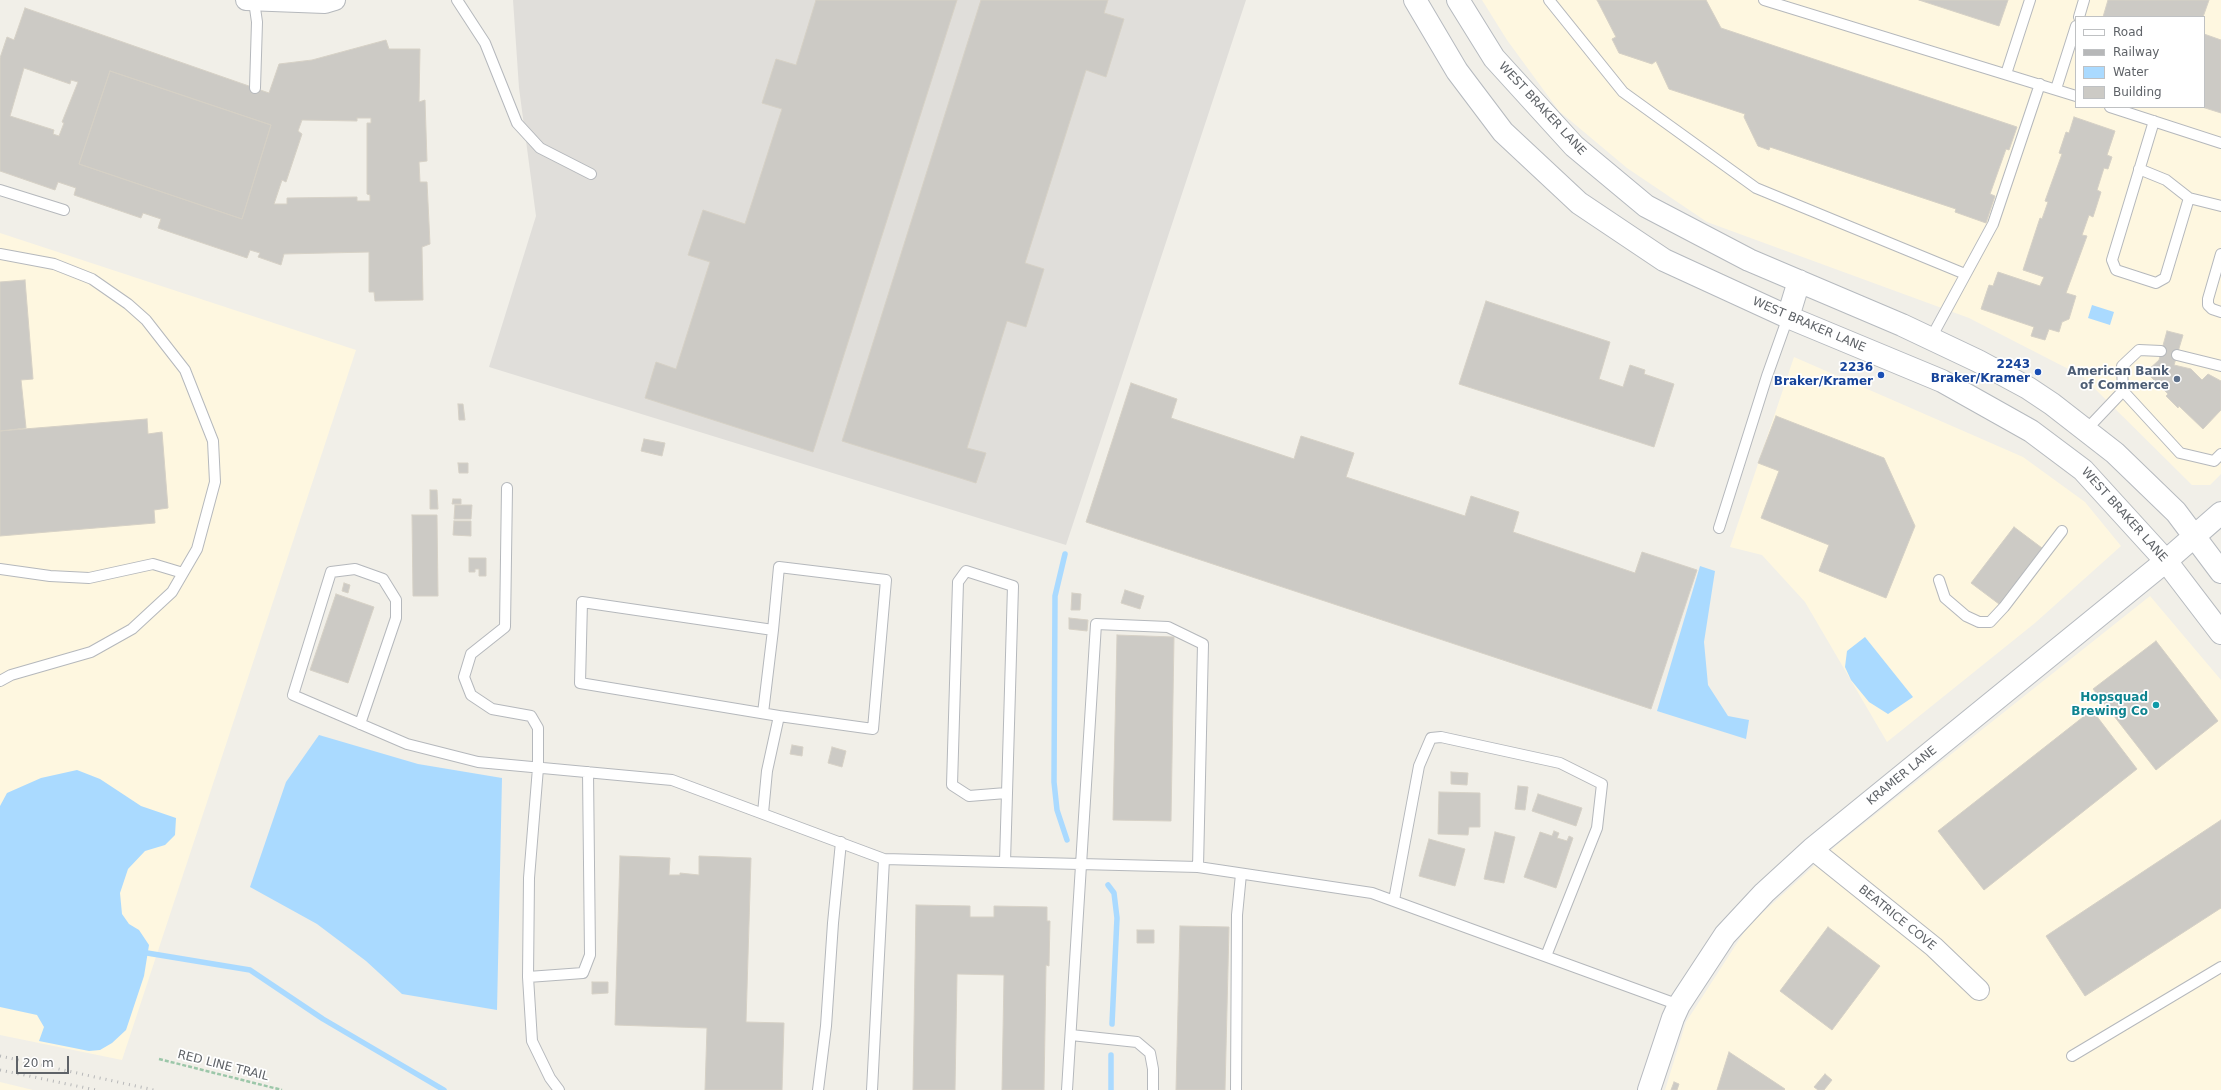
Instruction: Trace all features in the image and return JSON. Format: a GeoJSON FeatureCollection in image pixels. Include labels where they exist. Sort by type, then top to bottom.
{"type":"FeatureCollection","features":[{"type":"Feature","properties":{"kind":"main road","name":"WEST BRAKER LANE"},"geometry":{"type":"LineString","coordinates":[[1458,0],[1494,58],[1574,146],[1646,206],[1749,260],[1931,338],[2028,388],[2115,453],[2176,512],[2221,572]]}},
{"type":"Feature","properties":{"kind":"main road","name":"WEST BRAKER LANE"},"geometry":{"type":"LineString","coordinates":[[1421,2],[1457,70],[1503,132],[1579,203],[1664,260],[1788,318],[1942,381],[2031,431],[2083,470],[2166,561],[2221,633]]}},
{"type":"Feature","properties":{"kind":"main road"},"geometry":{"type":"LineString","coordinates":[[1788,318],[1799,281]]}},
{"type":"Feature","properties":{"kind":"main road","name":"KRAMER LANE"},"geometry":{"type":"LineString","coordinates":[[1648,1090],[1679,1005],[1725,936],[1764,893],[1812,849],[2166,561],[2221,513]]}},
{"type":"Feature","properties":{"kind":"street"},"geometry":{"type":"LineString","coordinates":[[254,0],[325,3],[335,0]]}},
{"type":"Feature","properties":{"kind":"street","name":"BEATRICE COVE"},"geometry":{"type":"LineString","coordinates":[[1812,849],[1934,948],[1979,990]]}},
{"type":"Feature","properties":{"kind":"lane"},"geometry":{"type":"LineString","coordinates":[[254,0],[257,22],[255,88]]}},
{"type":"Feature","properties":{"kind":"lane"},"geometry":{"type":"LineString","coordinates":[[457,0],[485,43],[517,123],[540,148],[591,174]]}},
{"type":"Feature","properties":{"kind":"lane"},"geometry":{"type":"LineString","coordinates":[[1549,0],[1623,92],[1756,188],[1966,274]]}},
{"type":"Feature","properties":{"kind":"lane"},"geometry":{"type":"LineString","coordinates":[[1764,0],[2075,96]]}},
{"type":"Feature","properties":{"kind":"lane"},"geometry":{"type":"LineString","coordinates":[[2006,74],[2030,0]]}},
{"type":"Feature","properties":{"kind":"lane"},"geometry":{"type":"LineString","coordinates":[[2079,16],[2084,0]]}},
{"type":"Feature","properties":{"kind":"lane"},"geometry":{"type":"LineString","coordinates":[[2056,89],[2075,29]]}},
{"type":"Feature","properties":{"kind":"lane"},"geometry":{"type":"LineString","coordinates":[[1931,338],[1993,224],[2040,84]]}},
{"type":"Feature","properties":{"kind":"lane"},"geometry":{"type":"LineString","coordinates":[[2113,108],[2221,143]]}},
{"type":"Feature","properties":{"kind":"lane"},"geometry":{"type":"LineString","coordinates":[[2154,121],[2112,260],[2116,270],[2156,283],[2165,278],[2189,198]]}},
{"type":"Feature","properties":{"kind":"lane"},"geometry":{"type":"LineString","coordinates":[[2139,169],[2166,180],[2189,198],[2221,206]]}},
{"type":"Feature","properties":{"kind":"lane"},"geometry":{"type":"LineString","coordinates":[[0,190],[64,210]]}},
{"type":"Feature","properties":{"kind":"lane"},"geometry":{"type":"LineString","coordinates":[[0,254],[54,264],[92,279],[128,304],[146,320],[185,370],[213,441],[215,482],[197,549],[172,592],[132,629],[91,652],[11,675],[0,681]]}},
{"type":"Feature","properties":{"kind":"lane"},"geometry":{"type":"LineString","coordinates":[[2221,254],[2208,299],[2208,305],[2212,309],[2221,312]]}},
{"type":"Feature","properties":{"kind":"lane"},"geometry":{"type":"LineString","coordinates":[[1719,528],[1767,376],[1788,318]]}},
{"type":"Feature","properties":{"kind":"lane"},"geometry":{"type":"LineString","coordinates":[[2161,351],[2139,350],[2122,366],[2123,391],[2180,453],[2214,461],[2221,454]]}},
{"type":"Feature","properties":{"kind":"lane"},"geometry":{"type":"LineString","coordinates":[[2177,355],[2221,366]]}},
{"type":"Feature","properties":{"kind":"lane"},"geometry":{"type":"LineString","coordinates":[[2086,430],[2123,391]]}},
{"type":"Feature","properties":{"kind":"lane"},"geometry":{"type":"LineString","coordinates":[[507,488],[505,627],[471,654],[464,677],[471,694],[492,709],[531,716],[538,728],[538,768],[529,878],[528,977],[532,1041],[550,1078],[559,1090]]}},
{"type":"Feature","properties":{"kind":"lane"},"geometry":{"type":"LineString","coordinates":[[1939,580],[1945,598],[1966,616],[1979,622],[1990,622],[2004,607],[2062,531]]}},
{"type":"Feature","properties":{"kind":"lane"},"geometry":{"type":"LineString","coordinates":[[0,569],[50,576],[89,578],[153,564],[183,573]]}},
{"type":"Feature","properties":{"kind":"lane"},"geometry":{"type":"LineString","coordinates":[[763,713],[773,630],[779,568],[886,580],[873,729],[779,716],[580,683],[582,602],[773,630]]}},
{"type":"Feature","properties":{"kind":"lane"},"geometry":{"type":"LineString","coordinates":[[360,724],[396,618],[396,600],[383,578],[355,569],[332,572],[292,695],[360,724],[407,744],[478,762],[672,780],[884,858],[1005,862],[1082,862],[1198,867],[1372,893],[1679,1005]]}},
{"type":"Feature","properties":{"kind":"lane"},"geometry":{"type":"LineString","coordinates":[[1005,862],[1013,586],[966,571],[958,582],[952,785],[969,796],[1006,793]]}},
{"type":"Feature","properties":{"kind":"lane"},"geometry":{"type":"LineString","coordinates":[[1067,1090],[1096,624],[1168,627],[1203,644],[1198,867]]}},
{"type":"Feature","properties":{"kind":"lane"},"geometry":{"type":"LineString","coordinates":[[763,813],[767,771],[779,716]]}},
{"type":"Feature","properties":{"kind":"lane"},"geometry":{"type":"LineString","coordinates":[[1394,900],[1418,766],[1431,738],[1441,737],[1560,763],[1602,784],[1597,828],[1546,956]]}},
{"type":"Feature","properties":{"kind":"lane"},"geometry":{"type":"LineString","coordinates":[[528,977],[583,973],[590,955],[588,772]]}},
{"type":"Feature","properties":{"kind":"lane"},"geometry":{"type":"LineString","coordinates":[[818,1090],[826,1026],[833,923],[841,842]]}},
{"type":"Feature","properties":{"kind":"lane"},"geometry":{"type":"LineString","coordinates":[[872,1090],[884,858]]}},
{"type":"Feature","properties":{"kind":"lane"},"geometry":{"type":"LineString","coordinates":[[1236,1090],[1237,915],[1241,874]]}},
{"type":"Feature","properties":{"kind":"lane"},"geometry":{"type":"LineString","coordinates":[[2072,1056],[2221,967]]}},
{"type":"Feature","properties":{"kind":"lane"},"geometry":{"type":"LineString","coordinates":[[1071,1035],[1137,1042],[1150,1053],[1153,1069],[1153,1090]]}},
{"type":"Feature","properties":{"kind":"path","name":"RED LINE TRAIL"},"geometry":{"type":"LineString","coordinates":[[159,1059],[282,1090]]}},
{"type":"Feature","properties":{"kind":"shaded area"},"geometry":{"type":"Polygon","coordinates":[[[513,0],[1246,0],[1066,545],[489,367],[536,216],[519,88],[513,0]]]}},
{"type":"Feature","properties":{"kind":"shaded area"},"geometry":{"type":"Polygon","coordinates":[[[1482,0],[2221,0],[2221,474],[2210,485],[2192,485],[2082,376],[1969,318],[1707,222],[1627,168],[1559,111],[1507,40],[1482,0]]]}},
{"type":"Feature","properties":{"kind":"shaded area"},"geometry":{"type":"Polygon","coordinates":[[[0,233],[356,350],[122,1060],[0,1035],[0,233]]]}},
{"type":"Feature","properties":{"kind":"shaded area"},"geometry":{"type":"Polygon","coordinates":[[[1794,357],[2023,457],[2085,502],[2121,546],[2035,623],[1887,742],[1805,602],[1762,555],[1730,547],[1794,357]]]}},
{"type":"Feature","properties":{"kind":"shaded area"},"geometry":{"type":"Polygon","coordinates":[[[2150,596],[2221,680],[2221,1090],[1665,1090],[1686,1022],[1748,926],[1837,845],[2150,596]]]}},
{"type":"Feature","properties":{"kind":"shaded area"},"geometry":{"type":"Polygon","coordinates":[[[0,1082],[33,1090],[0,1090],[0,1082]]]}},
{"type":"Feature","properties":{"kind":"water"},"geometry":{"type":"Polygon","coordinates":[[[2092,305],[2114,312],[2110,325],[2088,318],[2092,305]]]}},
{"type":"Feature","properties":{"kind":"water"},"geometry":{"type":"Polygon","coordinates":[[[1700,566],[1715,571],[1704,642],[1708,685],[1728,716],[1749,720],[1746,739],[1657,711],[1700,566]]]}},
{"type":"Feature","properties":{"kind":"water"},"geometry":{"type":"Polygon","coordinates":[[[1865,637],[1913,697],[1888,714],[1869,702],[1851,680],[1845,667],[1847,651],[1865,637]]]}},
{"type":"Feature","properties":{"kind":"water"},"geometry":{"type":"Polygon","coordinates":[[[319,735],[418,764],[502,778],[497,1010],[402,994],[366,961],[317,924],[250,887],[286,782],[319,735]]]}},
{"type":"Feature","properties":{"kind":"water"},"geometry":{"type":"Polygon","coordinates":[[[77,770],[100,779],[141,806],[176,818],[175,835],[165,845],[145,851],[128,869],[120,893],[122,914],[129,924],[139,930],[149,945],[144,976],[126,1030],[112,1043],[100,1050],[89,1051],[39,1041],[44,1027],[37,1015],[0,1007],[0,806],[7,793],[41,778],[77,770]]]}},
{"type":"Feature","properties":{"kind":"building"},"geometry":{"type":"Polygon","coordinates":[[[816,0],[957,0],[813,452],[645,398],[656,362],[676,369],[710,262],[688,255],[703,210],[745,224],[782,109],[762,103],[776,59],[796,65],[816,0]]]}},
{"type":"Feature","properties":{"kind":"building"},"geometry":{"type":"Polygon","coordinates":[[[981,0],[1108,0],[1104,13],[1124,19],[1106,77],[1086,70],[1025,263],[1044,269],[1026,327],[1007,321],[967,448],[986,453],[976,483],[842,441],[981,0]]]}},
{"type":"Feature","properties":{"kind":"building"},"geometry":{"type":"Polygon","coordinates":[[[1597,0],[1706,0],[1721,28],[2017,127],[2009,150],[2006,149],[1990,194],[1995,196],[1986,223],[1955,212],[1956,209],[1770,147],[1769,150],[1758,146],[1744,117],[1745,114],[1669,89],[1656,61],[1652,64],[1619,53],[1612,39],[1616,37],[1597,0]]]}},
{"type":"Feature","properties":{"kind":"building"},"geometry":{"type":"Polygon","coordinates":[[[1919,0],[2008,0],[1999,26],[1919,0]]]}},
{"type":"Feature","properties":{"kind":"building"},"geometry":{"type":"Polygon","coordinates":[[[2108,0],[2209,0],[2203,16],[2103,16],[2108,0]]]}},
{"type":"Feature","properties":{"kind":"building"},"geometry":{"type":"Polygon","coordinates":[[[25,8],[269,93],[279,64],[312,60],[386,40],[389,49],[420,49],[419,102],[425,100],[427,161],[419,162],[420,182],[427,182],[430,244],[422,247],[423,300],[375,301],[374,292],[369,292],[369,252],[284,254],[281,265],[258,257],[260,253],[250,250],[247,258],[158,228],[161,219],[143,213],[141,218],[74,195],[76,188],[58,182],[55,190],[0,171],[0,58],[7,37],[14,40],[25,8]],[[24,68],[10,116],[54,130],[53,134],[59,136],[64,123],[62,122],[78,82],[71,80],[70,84],[24,68]],[[110,71],[79,164],[242,219],[271,125],[110,71]],[[357,118],[357,121],[302,120],[298,131],[302,134],[286,182],[282,180],[274,204],[287,204],[287,198],[357,197],[357,201],[370,201],[370,195],[367,194],[367,123],[371,123],[371,118],[357,118]]]}},
{"type":"Feature","properties":{"kind":"building"},"geometry":{"type":"Polygon","coordinates":[[[2205,34],[2221,40],[2221,113],[2205,108],[2205,34]]]}},
{"type":"Feature","properties":{"kind":"building"},"geometry":{"type":"Polygon","coordinates":[[[110,71],[271,125],[242,219],[79,164],[110,71]]]}},
{"type":"Feature","properties":{"kind":"building"},"geometry":{"type":"Polygon","coordinates":[[[2074,117],[2115,131],[2107,155],[2112,157],[2108,169],[2104,168],[2097,190],[2101,192],[2093,217],[2089,215],[2082,235],[2087,236],[2066,293],[2076,296],[2069,319],[2062,322],[2059,332],[2049,329],[2045,340],[2031,336],[2034,327],[1981,309],[1989,285],[1993,286],[1998,272],[2040,286],[2044,277],[2023,270],[2040,218],[2042,219],[2048,202],[2045,201],[2062,154],[2059,153],[2066,132],[2069,133],[2074,117]]]}},
{"type":"Feature","properties":{"kind":"building"},"geometry":{"type":"Polygon","coordinates":[[[25,280],[33,379],[21,380],[26,428],[0,431],[0,282],[25,280]]]}},
{"type":"Feature","properties":{"kind":"building"},"geometry":{"type":"Polygon","coordinates":[[[1486,301],[1610,342],[1599,379],[1623,387],[1630,365],[1645,370],[1644,374],[1674,384],[1654,447],[1459,384],[1486,301]]]}},
{"type":"Feature","properties":{"kind":"building","name":"American Bank of Commerce"},"geometry":{"type":"Polygon","coordinates":[[[2167,331],[2183,335],[2174,365],[2191,369],[2202,380],[2208,374],[2221,381],[2221,410],[2203,429],[2166,396],[2168,394],[2146,372],[2159,360],[2167,331]]]}},
{"type":"Feature","properties":{"kind":"building"},"geometry":{"type":"Polygon","coordinates":[[[1131,383],[1177,399],[1171,418],[1294,459],[1301,436],[1354,453],[1346,477],[1465,516],[1471,496],[1519,512],[1513,532],[1635,573],[1642,552],[1697,570],[1651,709],[1086,522],[1131,383]]]}},
{"type":"Feature","properties":{"kind":"building"},"geometry":{"type":"Polygon","coordinates":[[[458,404],[463,404],[465,420],[459,420],[458,404]]]}},
{"type":"Feature","properties":{"kind":"building"},"geometry":{"type":"Polygon","coordinates":[[[1776,416],[1884,458],[1915,526],[1886,598],[1819,571],[1829,545],[1761,518],[1779,471],[1758,463],[1776,416]]]}},
{"type":"Feature","properties":{"kind":"building"},"geometry":{"type":"Polygon","coordinates":[[[147,419],[148,434],[162,432],[168,508],[154,510],[155,523],[0,536],[0,431],[147,419]]]}},
{"type":"Feature","properties":{"kind":"building"},"geometry":{"type":"Polygon","coordinates":[[[644,439],[665,443],[662,456],[641,451],[644,439]]]}},
{"type":"Feature","properties":{"kind":"building"},"geometry":{"type":"Polygon","coordinates":[[[458,463],[468,463],[468,473],[459,473],[458,463]]]}},
{"type":"Feature","properties":{"kind":"building"},"geometry":{"type":"Polygon","coordinates":[[[430,490],[437,490],[438,509],[430,509],[430,490]]]}},
{"type":"Feature","properties":{"kind":"building"},"geometry":{"type":"Polygon","coordinates":[[[453,499],[461,499],[461,504],[452,504],[453,499]]]}},
{"type":"Feature","properties":{"kind":"building"},"geometry":{"type":"Polygon","coordinates":[[[455,505],[472,505],[471,519],[454,519],[455,505]]]}},
{"type":"Feature","properties":{"kind":"building"},"geometry":{"type":"Polygon","coordinates":[[[412,515],[437,515],[438,596],[413,596],[412,515]]]}},
{"type":"Feature","properties":{"kind":"building"},"geometry":{"type":"Polygon","coordinates":[[[454,521],[471,521],[471,536],[453,535],[454,521]]]}},
{"type":"Feature","properties":{"kind":"building"},"geometry":{"type":"Polygon","coordinates":[[[2014,527],[2042,548],[1999,604],[1971,583],[2014,527]]]}},
{"type":"Feature","properties":{"kind":"building"},"geometry":{"type":"Polygon","coordinates":[[[469,558],[486,558],[486,576],[479,576],[479,569],[475,569],[475,572],[469,572],[469,558]]]}},
{"type":"Feature","properties":{"kind":"building"},"geometry":{"type":"Polygon","coordinates":[[[344,583],[350,585],[348,593],[342,591],[344,583]]]}},
{"type":"Feature","properties":{"kind":"building"},"geometry":{"type":"Polygon","coordinates":[[[1125,590],[1144,596],[1140,609],[1121,603],[1125,590]]]}},
{"type":"Feature","properties":{"kind":"building"},"geometry":{"type":"Polygon","coordinates":[[[1072,593],[1081,594],[1080,610],[1071,610],[1072,593]]]}},
{"type":"Feature","properties":{"kind":"building"},"geometry":{"type":"Polygon","coordinates":[[[336,594],[374,607],[348,683],[310,670],[336,594]]]}},
{"type":"Feature","properties":{"kind":"building"},"geometry":{"type":"Polygon","coordinates":[[[1069,618],[1088,620],[1087,631],[1069,629],[1069,618]]]}},
{"type":"Feature","properties":{"kind":"building"},"geometry":{"type":"Polygon","coordinates":[[[1117,635],[1174,637],[1171,821],[1113,820],[1117,635]]]}},
{"type":"Feature","properties":{"kind":"building","name":"Hopsquad Brewing Co"},"geometry":{"type":"Polygon","coordinates":[[[2156,641],[2218,721],[2156,770],[2093,689],[2156,641]]]}},
{"type":"Feature","properties":{"kind":"building"},"geometry":{"type":"Polygon","coordinates":[[[2092,710],[2137,769],[1984,890],[1938,831],[2092,710]]]}},
{"type":"Feature","properties":{"kind":"building"},"geometry":{"type":"Polygon","coordinates":[[[792,745],[803,747],[802,756],[790,754],[792,745]]]}},
{"type":"Feature","properties":{"kind":"building"},"geometry":{"type":"Polygon","coordinates":[[[832,747],[846,751],[842,767],[828,763],[832,747]]]}},
{"type":"Feature","properties":{"kind":"building"},"geometry":{"type":"Polygon","coordinates":[[[1451,772],[1468,773],[1467,785],[1451,784],[1451,772]]]}},
{"type":"Feature","properties":{"kind":"building"},"geometry":{"type":"Polygon","coordinates":[[[1518,786],[1528,787],[1525,810],[1515,809],[1518,786]]]}},
{"type":"Feature","properties":{"kind":"building"},"geometry":{"type":"Polygon","coordinates":[[[1439,792],[1480,793],[1480,827],[1469,827],[1468,835],[1438,834],[1439,792]]]}},
{"type":"Feature","properties":{"kind":"building"},"geometry":{"type":"Polygon","coordinates":[[[1538,794],[1582,808],[1576,826],[1532,811],[1538,794]]]}},
{"type":"Feature","properties":{"kind":"building"},"geometry":{"type":"Polygon","coordinates":[[[2221,820],[2221,908],[2085,996],[2046,936],[2221,820]]]}},
{"type":"Feature","properties":{"kind":"building"},"geometry":{"type":"Polygon","coordinates":[[[1554,831],[1559,833],[1557,838],[1567,841],[1569,836],[1573,838],[1556,888],[1524,877],[1540,832],[1552,836],[1554,831]]]}},
{"type":"Feature","properties":{"kind":"building"},"geometry":{"type":"Polygon","coordinates":[[[1495,832],[1515,837],[1504,883],[1484,879],[1495,832]]]}},
{"type":"Feature","properties":{"kind":"building"},"geometry":{"type":"Polygon","coordinates":[[[1429,839],[1465,849],[1455,886],[1419,876],[1429,839]]]}},
{"type":"Feature","properties":{"kind":"building"},"geometry":{"type":"Polygon","coordinates":[[[620,856],[670,858],[669,875],[680,875],[680,873],[699,875],[699,856],[751,858],[746,1022],[784,1023],[782,1090],[705,1090],[707,1028],[615,1025],[620,856]]]}},
{"type":"Feature","properties":{"kind":"building"},"geometry":{"type":"Polygon","coordinates":[[[916,905],[970,906],[970,917],[994,917],[994,906],[1047,907],[1047,921],[1050,921],[1049,966],[1046,965],[1044,1090],[1002,1090],[1004,975],[957,974],[955,1090],[913,1090],[916,905]]]}},
{"type":"Feature","properties":{"kind":"building"},"geometry":{"type":"Polygon","coordinates":[[[1180,926],[1229,927],[1225,1090],[1176,1090],[1180,926]]]}},
{"type":"Feature","properties":{"kind":"building"},"geometry":{"type":"Polygon","coordinates":[[[1828,927],[1880,966],[1832,1030],[1780,991],[1828,927]]]}},
{"type":"Feature","properties":{"kind":"building"},"geometry":{"type":"Polygon","coordinates":[[[1137,930],[1154,930],[1154,943],[1137,943],[1137,930]]]}},
{"type":"Feature","properties":{"kind":"building"},"geometry":{"type":"Polygon","coordinates":[[[592,982],[608,982],[608,993],[592,994],[592,982]]]}},
{"type":"Feature","properties":{"kind":"building"},"geometry":{"type":"Polygon","coordinates":[[[1729,1052],[1785,1089],[1717,1090],[1729,1052]]]}},
{"type":"Feature","properties":{"kind":"building"},"geometry":{"type":"Polygon","coordinates":[[[1825,1074],[1832,1080],[1824,1090],[1818,1090],[1814,1087],[1825,1074]]]}},
{"type":"Feature","properties":{"kind":"building"},"geometry":{"type":"Polygon","coordinates":[[[1674,1082],[1679,1084],[1677,1090],[1671,1090],[1674,1082]]]}},
{"type":"Feature","properties":{"kind":"waterway"},"geometry":{"type":"LineString","coordinates":[[1065,554],[1055,596],[1054,782],[1057,810],[1067,840]]}},
{"type":"Feature","properties":{"kind":"waterway"},"geometry":{"type":"LineString","coordinates":[[1108,885],[1114,893],[1117,918],[1112,1024]]}},
{"type":"Feature","properties":{"kind":"waterway"},"geometry":{"type":"LineString","coordinates":[[141,952],[250,970],[323,1019],[444,1090]]}},
{"type":"Feature","properties":{"kind":"waterway"},"geometry":{"type":"LineString","coordinates":[[1111,1055],[1111,1090]]}},
{"type":"Feature","properties":{"kind":"railway"},"geometry":{"type":"LineString","coordinates":[[0,1056],[154,1090]]}},
{"type":"Feature","properties":{"kind":"railway"},"geometry":{"type":"LineString","coordinates":[[0,1070],[96,1090]]}},
{"type":"Feature","properties":{"kind":"place","name":"2243 Braker/Kramer"},"geometry":{"type":"Point","coordinates":[2038,372]}},
{"type":"Feature","properties":{"kind":"place","name":"2236 Braker/Kramer"},"geometry":{"type":"Point","coordinates":[1881,375]}},
{"type":"Feature","properties":{"kind":"place","name":"American Bank of Commerce"},"geometry":{"type":"Point","coordinates":[2177,379]}},
{"type":"Feature","properties":{"kind":"place","name":"Hopsquad Brewing Co"},"geometry":{"type":"Point","coordinates":[2156,705]}}]}
